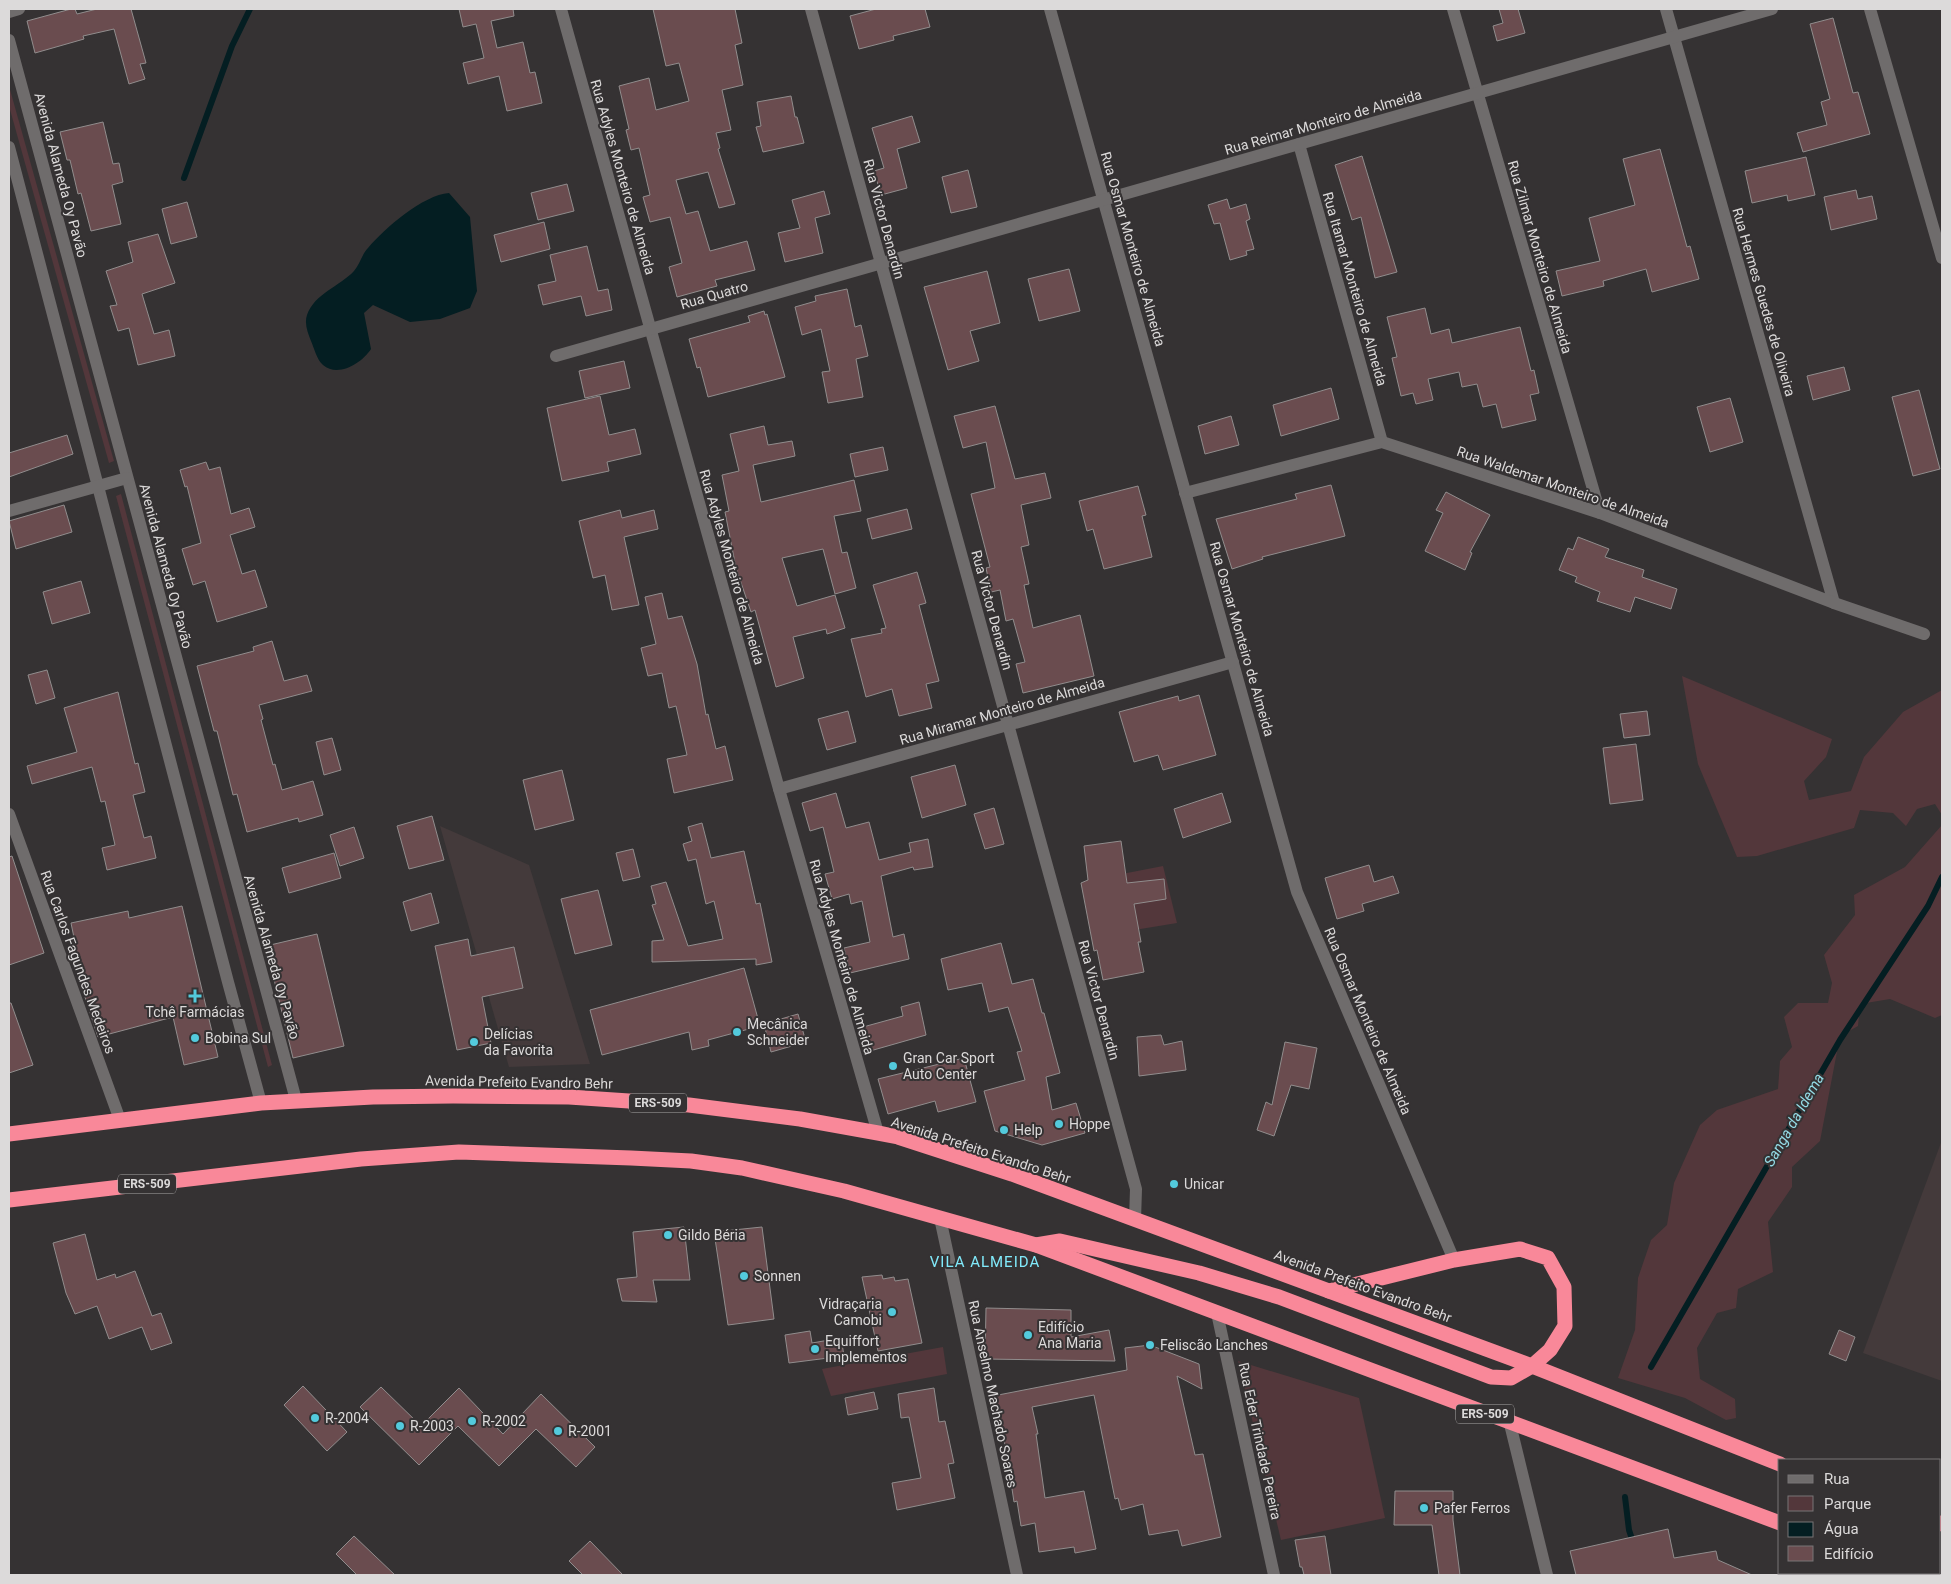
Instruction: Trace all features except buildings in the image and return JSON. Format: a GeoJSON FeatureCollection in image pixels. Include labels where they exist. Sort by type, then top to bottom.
{"type":"FeatureCollection","features":[{"type":"Feature","properties":{"kind":"highway","name":"Avenida Prefeito Evandro Behr"},"geometry":{"type":"LineString","coordinates":[[9,1134],[296,1100],[453,1096],[604,1099],[689,1105],[800,1119],[878,1133],[898,1137],[1012,1174],[1532,1366],[1778,1463]]}},
{"type":"Feature","properties":{"kind":"highway","name":"ERS-509"},"geometry":{"type":"LineString","coordinates":[[9,1200],[351,1160],[459,1152],[614,1157],[708,1164],[799,1180],[1036,1245],[1510,1424],[1778,1522]]}},
{"type":"Feature","properties":{"kind":"highway","name":"ERS-509"},"geometry":{"type":"LineString","coordinates":[[1036,1245],[1060,1240],[1200,1273],[1279,1296],[1491,1377],[1510,1378],[1532,1366],[1550,1350],[1564,1326],[1564,1287],[1548,1258],[1520,1249],[1454,1260],[1329,1291]]}},
{"type":"Feature","properties":{"kind":"street"},"geometry":{"type":"LineString","coordinates":[[9,12],[19,9]]}},
{"type":"Feature","properties":{"kind":"street","name":"Rua Adyles Monteiro de Almeida"},"geometry":{"type":"LineString","coordinates":[[560,9],[779,789],[878,1133]]}},
{"type":"Feature","properties":{"kind":"street","name":"Rua Victor Denardin"},"geometry":{"type":"LineString","coordinates":[[811,9],[1136,1189],[1135,1220]]}},
{"type":"Feature","properties":{"kind":"street","name":"Rua Osmar Monteiro de Almeida"},"geometry":{"type":"LineString","coordinates":[[1050,9],[1297,892],[1454,1260]]}},
{"type":"Feature","properties":{"kind":"street","name":"Rua Zilmar Monteiro de Almeida"},"geometry":{"type":"LineString","coordinates":[[1453,9],[1600,513]]}},
{"type":"Feature","properties":{"kind":"street","name":"Rua Hermes Guedes de Oliveira"},"geometry":{"type":"LineString","coordinates":[[1666,9],[1834,603]]}},
{"type":"Feature","properties":{"kind":"street","name":"Rua Reimar Monteiro de Almeida"},"geometry":{"type":"LineString","coordinates":[[881,263],[1772,9]]}},
{"type":"Feature","properties":{"kind":"street"},"geometry":{"type":"LineString","coordinates":[[1870,9],[1942,258]]}},
{"type":"Feature","properties":{"kind":"street","name":"Avenida Alameda Oy Pavão"},"geometry":{"type":"LineString","coordinates":[[9,40],[296,1100]]}},
{"type":"Feature","properties":{"kind":"street","name":"Rua Itamar Monteiro de Almeida"},"geometry":{"type":"LineString","coordinates":[[1299,144],[1382,442]]}},
{"type":"Feature","properties":{"kind":"street"},"geometry":{"type":"LineString","coordinates":[[9,147],[262,1103]]}},
{"type":"Feature","properties":{"kind":"street","name":"Rua Quatro"},"geometry":{"type":"LineString","coordinates":[[556,356],[881,263]]}},
{"type":"Feature","properties":{"kind":"street"},"geometry":{"type":"LineString","coordinates":[[1185,493],[1382,442]]}},
{"type":"Feature","properties":{"kind":"street","name":"Rua Waldemar Monteiro de Almeida"},"geometry":{"type":"LineString","coordinates":[[1382,442],[1600,513],[1834,603],[1924,634]]}},
{"type":"Feature","properties":{"kind":"street"},"geometry":{"type":"LineString","coordinates":[[9,512],[127,478]]}},
{"type":"Feature","properties":{"kind":"street","name":"Rua Miramar Monteiro de Almeida"},"geometry":{"type":"LineString","coordinates":[[779,789],[1233,662]]}},
{"type":"Feature","properties":{"kind":"street","name":"Rua Carlos Fagundes Medeiros"},"geometry":{"type":"LineString","coordinates":[[9,814],[120,1120]]}},
{"type":"Feature","properties":{"kind":"street","name":"Rua Anselmo Machado Soares"},"geometry":{"type":"LineString","coordinates":[[940,1218],[1017,1575]]}},
{"type":"Feature","properties":{"kind":"street","name":"Rua Eder Trindade Pereira"},"geometry":{"type":"LineString","coordinates":[[1216,1313],[1274,1575]]}},
{"type":"Feature","properties":{"kind":"street"},"geometry":{"type":"LineString","coordinates":[[1510,1424],[1547,1575]]}},
{"type":"Feature","properties":{"kind":"shaded area"},"geometry":{"type":"Polygon","coordinates":[[[440,826],[529,865],[590,1064],[509,1067],[440,826]]]}},
{"type":"Feature","properties":{"kind":"shaded area"},"geometry":{"type":"Polygon","coordinates":[[[1942,1140],[1942,1381],[1863,1353],[1942,1140]]]}},
{"type":"Feature","properties":{"kind":"green space"},"geometry":{"type":"Polygon","coordinates":[[[9,86],[114,461],[109,463],[9,106],[9,86]]]}},
{"type":"Feature","properties":{"kind":"green space"},"geometry":{"type":"Polygon","coordinates":[[[121,494],[272,1065],[268,1067],[116,496],[121,494]]]}},
{"type":"Feature","properties":{"kind":"green space"},"geometry":{"type":"Polygon","coordinates":[[[1682,676],[1832,739],[1826,757],[1804,781],[1809,800],[1851,791],[1864,757],[1903,712],[1942,690],[1942,815],[1935,804],[1917,809],[1906,826],[1893,813],[1860,810],[1854,828],[1757,856],[1737,857],[1698,764],[1682,676]]]}},
{"type":"Feature","properties":{"kind":"green space"},"geometry":{"type":"Polygon","coordinates":[[[1942,825],[1942,1015],[1935,1018],[1890,999],[1860,1004],[1858,1026],[1840,1036],[1820,1141],[1792,1167],[1792,1187],[1768,1222],[1773,1272],[1738,1289],[1736,1308],[1717,1313],[1697,1348],[1700,1379],[1735,1399],[1736,1418],[1726,1420],[1685,1398],[1618,1378],[1635,1330],[1638,1278],[1651,1240],[1667,1225],[1674,1183],[1700,1125],[1717,1110],[1778,1089],[1780,1061],[1792,1047],[1784,1017],[1798,1003],[1828,1003],[1832,983],[1824,955],[1855,915],[1854,895],[1905,867],[1942,825]]]}},
{"type":"Feature","properties":{"kind":"green space"},"geometry":{"type":"Polygon","coordinates":[[[1163,866],[1177,923],[1104,935],[1091,880],[1163,866]]]}},
{"type":"Feature","properties":{"kind":"green space"},"geometry":{"type":"Polygon","coordinates":[[[943,1347],[947,1374],[831,1396],[822,1369],[943,1347]]]}},
{"type":"Feature","properties":{"kind":"green space"},"geometry":{"type":"Polygon","coordinates":[[[1238,1361],[1359,1398],[1385,1518],[1281,1540],[1238,1361]]]}},
{"type":"Feature","properties":{"kind":"water"},"geometry":{"type":"Polygon","coordinates":[[[449,193],[470,217],[477,291],[470,308],[440,319],[410,322],[373,305],[364,313],[371,349],[367,354],[356,364],[342,369],[329,369],[323,365],[316,354],[307,328],[306,318],[311,307],[321,296],[354,271],[366,250],[394,222],[416,206],[439,195],[449,193]]]}},
{"type":"Feature","properties":{"kind":"waterway"},"geometry":{"type":"LineString","coordinates":[[184,178],[232,46],[250,9]]}},
{"type":"Feature","properties":{"kind":"waterway","name":"Sanga da Idema"},"geometry":{"type":"LineString","coordinates":[[1651,1367],[1840,1040],[1928,906],[1942,877]]}},
{"type":"Feature","properties":{"kind":"waterway","name":"Sanga da Idema"},"geometry":{"type":"LineString","coordinates":[[1625,1497],[1629,1530],[1634,1545]]}},
{"type":"Feature","properties":{"kind":"place","name":"Tchê Farmácias"},"geometry":{"type":"Point","coordinates":[195,996]}},
{"type":"Feature","properties":{"kind":"place","name":"Mecânica Schneider"},"geometry":{"type":"Point","coordinates":[737,1032]}},
{"type":"Feature","properties":{"kind":"place","name":"Bobina Sul"},"geometry":{"type":"Point","coordinates":[195,1038]}},
{"type":"Feature","properties":{"kind":"place","name":"Delícias da Favorita"},"geometry":{"type":"Point","coordinates":[474,1042]}},
{"type":"Feature","properties":{"kind":"place","name":"Gran Car Sport Auto Center"},"geometry":{"type":"Point","coordinates":[893,1066]}},
{"type":"Feature","properties":{"kind":"place","name":"Hoppe"},"geometry":{"type":"Point","coordinates":[1059,1124]}},
{"type":"Feature","properties":{"kind":"place","name":"Help"},"geometry":{"type":"Point","coordinates":[1004,1130]}},
{"type":"Feature","properties":{"kind":"place","name":"Unicar"},"geometry":{"type":"Point","coordinates":[1174,1184]}},
{"type":"Feature","properties":{"kind":"place","name":"Gildo Béria"},"geometry":{"type":"Point","coordinates":[668,1235]}},
{"type":"Feature","properties":{"kind":"place","name":"Sonnen"},"geometry":{"type":"Point","coordinates":[744,1276]}},
{"type":"Feature","properties":{"kind":"place","name":"Vidraçaria Camobi"},"geometry":{"type":"Point","coordinates":[892,1312]}},
{"type":"Feature","properties":{"kind":"place","name":"Edifício Ana Maria"},"geometry":{"type":"Point","coordinates":[1028,1335]}},
{"type":"Feature","properties":{"kind":"place","name":"Feliscão Lanches"},"geometry":{"type":"Point","coordinates":[1150,1345]}},
{"type":"Feature","properties":{"kind":"place","name":"Equiffort Implementos"},"geometry":{"type":"Point","coordinates":[815,1349]}},
{"type":"Feature","properties":{"kind":"place","name":"R-2004"},"geometry":{"type":"Point","coordinates":[315,1418]}},
{"type":"Feature","properties":{"kind":"place","name":"R-2002"},"geometry":{"type":"Point","coordinates":[472,1421]}},
{"type":"Feature","properties":{"kind":"place","name":"R-2003"},"geometry":{"type":"Point","coordinates":[400,1426]}},
{"type":"Feature","properties":{"kind":"place","name":"R-2001"},"geometry":{"type":"Point","coordinates":[558,1431]}},
{"type":"Feature","properties":{"kind":"place","name":"Pafer Ferros"},"geometry":{"type":"Point","coordinates":[1424,1508]}},
{"type":"Feature","properties":{"kind":"district","name":"VILA ALMEIDA"},"geometry":{"type":"Point","coordinates":[985,1262]}}]}
